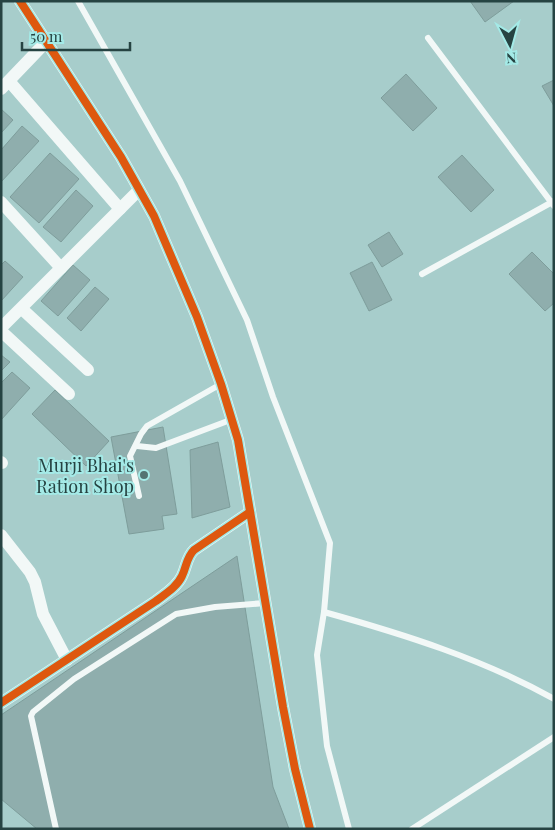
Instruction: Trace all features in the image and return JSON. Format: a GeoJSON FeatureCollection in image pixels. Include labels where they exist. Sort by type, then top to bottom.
{"type":"FeatureCollection","features":[{"type":"Feature","properties":{"kind":"street"},"geometry":{"type":"LineString","coordinates":[[20,1],[101,126],[139,190],[164,238],[198,317],[233,419],[295,769],[310,829]]}},
{"type":"Feature","properties":{"kind":"street"},"geometry":{"type":"LineString","coordinates":[[46,42],[5,85],[120,209]]}},
{"type":"Feature","properties":{"kind":"street"},"geometry":{"type":"LineString","coordinates":[[69,394],[1,330],[139,190]]}},
{"type":"Feature","properties":{"kind":"street"},"geometry":{"type":"LineString","coordinates":[[3,206],[61,268]]}},
{"type":"Feature","properties":{"kind":"street"},"geometry":{"type":"LineString","coordinates":[[22,309],[88,370]]}},
{"type":"Feature","properties":{"kind":"street"},"geometry":{"type":"LineString","coordinates":[[3,698],[67,660],[156,601],[176,585],[182,576],[188,556],[194,550],[250,512]]}},
{"type":"Feature","properties":{"kind":"street"},"geometry":{"type":"LineString","coordinates":[[1,535],[30,572],[35,582],[43,614],[67,660]]}},
{"type":"Feature","properties":{"kind":"lane"},"geometry":{"type":"LineString","coordinates":[[78,1],[180,181],[247,320],[273,397],[330,543],[318,655],[327,746],[350,829]]}},
{"type":"Feature","properties":{"kind":"lane"},"geometry":{"type":"LineString","coordinates":[[422,274],[553,203],[428,38]]}},
{"type":"Feature","properties":{"kind":"lane"},"geometry":{"type":"LineString","coordinates":[[139,496],[130,456],[132,450],[137,446],[141,434],[147,426],[221,384]]}},
{"type":"Feature","properties":{"kind":"lane"},"geometry":{"type":"LineString","coordinates":[[137,446],[156,448],[233,419]]}},
{"type":"Feature","properties":{"kind":"lane"},"geometry":{"type":"LineString","coordinates":[[56,829],[31,716],[33,712],[74,679],[176,614],[215,607],[266,604]]}},
{"type":"Feature","properties":{"kind":"lane"},"geometry":{"type":"LineString","coordinates":[[324,612],[403,634],[520,680],[554,700]]}},
{"type":"Feature","properties":{"kind":"lane"},"geometry":{"type":"LineString","coordinates":[[412,829],[554,737]]}},
{"type":"Feature","properties":{"kind":"building"},"geometry":{"type":"Polygon","coordinates":[[[470,1],[514,1],[485,22],[470,1]]]}},
{"type":"Feature","properties":{"kind":"building"},"geometry":{"type":"Polygon","coordinates":[[[406,74],[437,108],[413,131],[381,98],[406,74]]]}},
{"type":"Feature","properties":{"kind":"building"},"geometry":{"type":"Polygon","coordinates":[[[554,80],[554,106],[542,86],[554,80]]]}},
{"type":"Feature","properties":{"kind":"building"},"geometry":{"type":"Polygon","coordinates":[[[1,109],[13,120],[1,133],[1,109]]]}},
{"type":"Feature","properties":{"kind":"building"},"geometry":{"type":"Polygon","coordinates":[[[22,126],[39,141],[1,182],[1,150],[22,126]]]}},
{"type":"Feature","properties":{"kind":"building"},"geometry":{"type":"Polygon","coordinates":[[[50,153],[79,179],[39,223],[10,197],[50,153]]]}},
{"type":"Feature","properties":{"kind":"building"},"geometry":{"type":"Polygon","coordinates":[[[462,155],[494,190],[471,212],[438,177],[462,155]]]}},
{"type":"Feature","properties":{"kind":"building"},"geometry":{"type":"Polygon","coordinates":[[[76,190],[93,206],[61,242],[43,227],[76,190]]]}},
{"type":"Feature","properties":{"kind":"building"},"geometry":{"type":"Polygon","coordinates":[[[389,232],[403,254],[382,267],[368,245],[389,232]]]}},
{"type":"Feature","properties":{"kind":"building"},"geometry":{"type":"Polygon","coordinates":[[[532,252],[554,274],[554,303],[545,311],[509,274],[532,252]]]}},
{"type":"Feature","properties":{"kind":"building"},"geometry":{"type":"Polygon","coordinates":[[[5,261],[23,277],[1,301],[1,265],[5,261]]]}},
{"type":"Feature","properties":{"kind":"building"},"geometry":{"type":"Polygon","coordinates":[[[372,262],[392,300],[369,311],[350,273],[372,262]]]}},
{"type":"Feature","properties":{"kind":"building"},"geometry":{"type":"Polygon","coordinates":[[[73,265],[90,280],[58,316],[41,301],[73,265]]]}},
{"type":"Feature","properties":{"kind":"building"},"geometry":{"type":"Polygon","coordinates":[[[95,287],[109,299],[81,331],[67,318],[95,287]]]}},
{"type":"Feature","properties":{"kind":"building"},"geometry":{"type":"Polygon","coordinates":[[[1,355],[10,362],[1,371],[1,355]]]}},
{"type":"Feature","properties":{"kind":"building"},"geometry":{"type":"Polygon","coordinates":[[[12,372],[30,388],[1,420],[1,383],[12,372]]]}},
{"type":"Feature","properties":{"kind":"building"},"geometry":{"type":"Polygon","coordinates":[[[55,390],[109,441],[86,466],[32,414],[55,390]]]}},
{"type":"Feature","properties":{"kind":"building","name":"Murji Bhai's Ration Shop"},"geometry":{"type":"Polygon","coordinates":[[[163,427],[177,514],[162,516],[164,529],[129,534],[111,437],[163,427]]]}},
{"type":"Feature","properties":{"kind":"building"},"geometry":{"type":"Polygon","coordinates":[[[218,442],[230,507],[192,518],[190,450],[218,442]]]}},
{"type":"Feature","properties":{"kind":"building"},"geometry":{"type":"Polygon","coordinates":[[[237,556],[273,787],[289,829],[37,829],[1,799],[1,715],[237,556]]]}},
{"type":"Feature","properties":{"kind":"cycle path"},"geometry":{"type":"LineString","coordinates":[[20,1],[121,157],[154,216],[197,317],[221,384],[238,440],[283,707],[295,769],[310,829]]}},
{"type":"Feature","properties":{"kind":"cycle path"},"geometry":{"type":"LineString","coordinates":[[1,703],[167,593],[180,580],[189,556],[194,550],[250,512]]}},
{"type":"Feature","properties":{"kind":"place","name":"Murji Bhai's Ration Shop"},"geometry":{"type":"Point","coordinates":[144,475]}}]}
